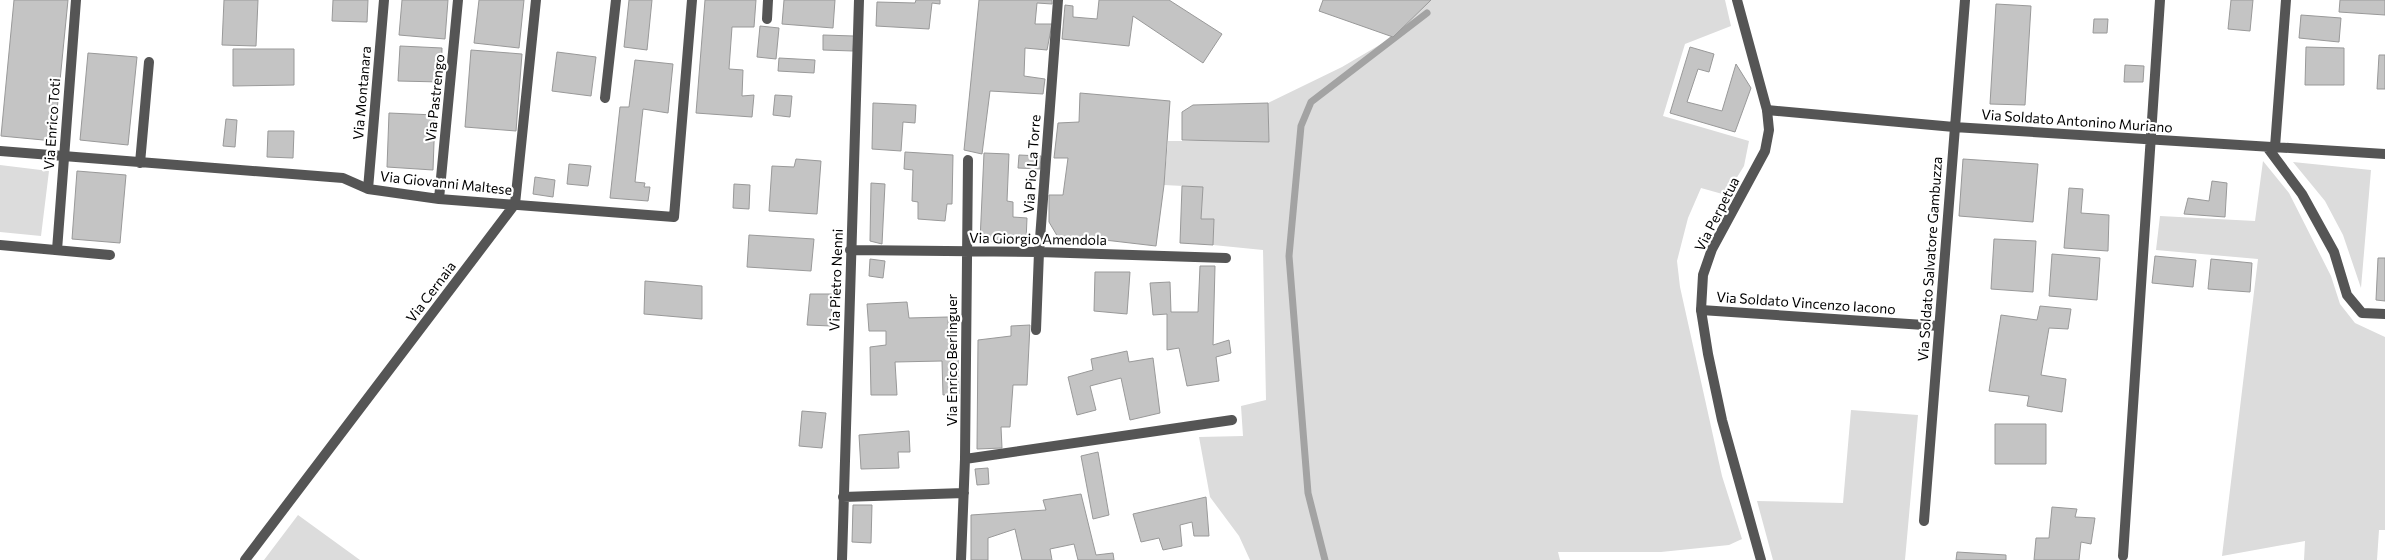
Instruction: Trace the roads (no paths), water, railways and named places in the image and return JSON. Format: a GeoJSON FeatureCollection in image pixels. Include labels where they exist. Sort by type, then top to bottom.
{"type":"FeatureCollection","features":[{"type":"Feature","properties":{"kind":"street","name":"Via Enrico Toti"},"geometry":{"type":"LineString","coordinates":[[57,250],[76,0]]}},
{"type":"Feature","properties":{"kind":"street","name":"Via Montanara"},"geometry":{"type":"LineString","coordinates":[[368,189],[384,0]]}},
{"type":"Feature","properties":{"kind":"street","name":"Via Pastrengo"},"geometry":{"type":"LineString","coordinates":[[439,199],[458,0]]}},
{"type":"Feature","properties":{"kind":"street"},"geometry":{"type":"LineString","coordinates":[[515,204],[536,0]]}},
{"type":"Feature","properties":{"kind":"street"},"geometry":{"type":"LineString","coordinates":[[605,98],[616,0]]}},
{"type":"Feature","properties":{"kind":"street","name":"Via Giovanni Maltese"},"geometry":{"type":"LineString","coordinates":[[0,151],[343,178],[368,189],[439,199],[674,217],[692,0]]}},
{"type":"Feature","properties":{"kind":"street"},"geometry":{"type":"LineString","coordinates":[[767,19],[768,0]]}},
{"type":"Feature","properties":{"kind":"street","name":"Via Pietro Nenni"},"geometry":{"type":"LineString","coordinates":[[842,560],[859,0]]}},
{"type":"Feature","properties":{"kind":"street","name":"Via Pio La Torre"},"geometry":{"type":"LineString","coordinates":[[1036,330],[1039,252],[1058,0]]}},
{"type":"Feature","properties":{"kind":"street","name":"Via Perpetua"},"geometry":{"type":"LineString","coordinates":[[1737,0],[1767,110],[1769,130],[1765,151],[1712,249],[1703,275],[1701,310],[1722,420],[1761,560]]}},
{"type":"Feature","properties":{"kind":"street","name":"Via Soldato Salvatore Gambuzza"},"geometry":{"type":"LineString","coordinates":[[1924,520],[1965,0]]}},
{"type":"Feature","properties":{"kind":"street"},"geometry":{"type":"LineString","coordinates":[[2123,556],[2160,0]]}},
{"type":"Feature","properties":{"kind":"street"},"geometry":{"type":"LineString","coordinates":[[2286,0],[2271,147],[2302,194],[2330,244],[2347,295],[2362,313],[2385,314]]}},
{"type":"Feature","properties":{"kind":"street"},"geometry":{"type":"LineString","coordinates":[[140,163],[149,62]]}},
{"type":"Feature","properties":{"kind":"street","name":"Via Soldato Antonino Muriano"},"geometry":{"type":"LineString","coordinates":[[1767,110],[1954,127],[2385,154]]}},
{"type":"Feature","properties":{"kind":"street","name":"Via Enrico Berlinguer"},"geometry":{"type":"LineString","coordinates":[[961,560],[965,459],[968,160]]}},
{"type":"Feature","properties":{"kind":"street","name":"Via Cernaia"},"geometry":{"type":"LineString","coordinates":[[245,560],[515,204]]}},
{"type":"Feature","properties":{"kind":"street"},"geometry":{"type":"LineString","coordinates":[[0,245],[110,255]]}},
{"type":"Feature","properties":{"kind":"street","name":"Via Giorgio Amendola"},"geometry":{"type":"LineString","coordinates":[[850,250],[1039,252],[1226,258]]}},
{"type":"Feature","properties":{"kind":"street","name":"Via Soldato Vincenzo Iacono"},"geometry":{"type":"LineString","coordinates":[[1701,310],[1938,326]]}},
{"type":"Feature","properties":{"kind":"street"},"geometry":{"type":"LineString","coordinates":[[965,459],[1232,420]]}},
{"type":"Feature","properties":{"kind":"street"},"geometry":{"type":"LineString","coordinates":[[843,498],[964,493]]}},
{"type":"Feature","properties":{"kind":"waterway"},"geometry":{"type":"LineString","coordinates":[[1325,560],[1308,493],[1289,256],[1301,126],[1311,102],[1427,13]]}}]}
